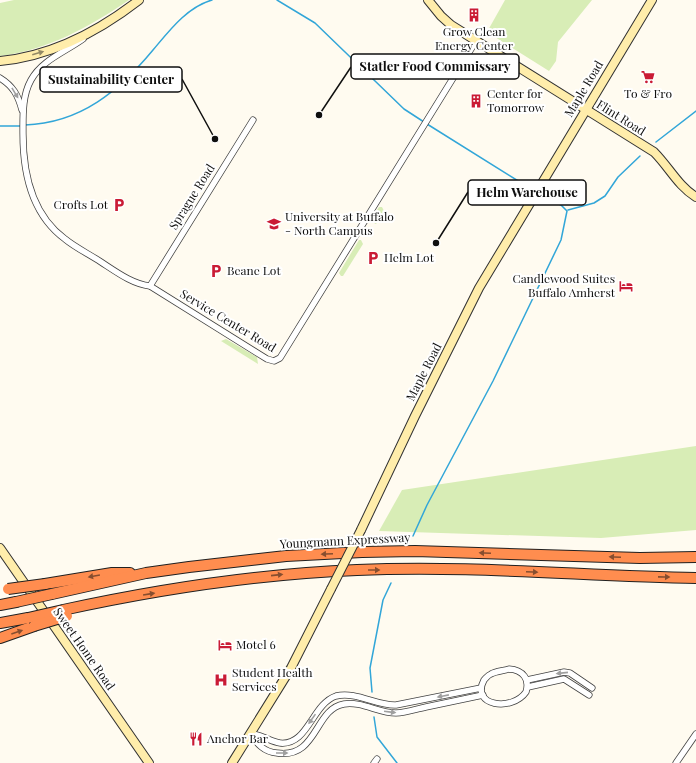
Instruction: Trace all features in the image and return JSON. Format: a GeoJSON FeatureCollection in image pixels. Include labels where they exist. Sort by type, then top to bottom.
{"type":"FeatureCollection","features":[{"type":"Feature","properties":{"kind":"highway","name":"Youngmann Expressway"},"geometry":{"type":"LineString","coordinates":[[0,605],[146,574],[235,561],[362,552],[415,550],[640,558],[696,557]]}},
{"type":"Feature","properties":{"kind":"highway"},"geometry":{"type":"LineString","coordinates":[[640,558],[696,550]]}},
{"type":"Feature","properties":{"kind":"highway"},"geometry":{"type":"LineString","coordinates":[[0,638],[65,613],[110,600],[275,576],[359,570],[487,570],[633,577],[696,578]]}},
{"type":"Feature","properties":{"kind":"highway"},"geometry":{"type":"LineString","coordinates":[[4,589],[112,573],[146,574]]}},
{"type":"Feature","properties":{"kind":"highway"},"geometry":{"type":"LineString","coordinates":[[0,623],[65,613]]}},
{"type":"Feature","properties":{"kind":"main road"},"geometry":{"type":"LineString","coordinates":[[0,61],[53,49],[94,31],[139,0]]}},
{"type":"Feature","properties":{"kind":"main road","name":"Flint Road"},"geometry":{"type":"LineString","coordinates":[[428,0],[441,16],[451,25],[654,152],[665,164],[678,183],[696,197]]}},
{"type":"Feature","properties":{"kind":"main road","name":"Maple Road"},"geometry":{"type":"LineString","coordinates":[[232,763],[291,668],[361,530],[415,416],[479,288],[652,0]]}},
{"type":"Feature","properties":{"kind":"main road","name":"Sweet Home Road"},"geometry":{"type":"LineString","coordinates":[[0,548],[149,763]]}},
{"type":"Feature","properties":{"kind":"street","name":"Service Center Road"},"geometry":{"type":"LineString","coordinates":[[94,31],[50,59],[34,74],[27,90],[23,114],[24,165],[28,182],[40,210],[53,228],[64,239],[118,273],[150,286],[267,359],[277,360],[476,41]]}},
{"type":"Feature","properties":{"kind":"street","name":"Service Center Road"},"geometry":{"type":"LineString","coordinates":[[0,78],[11,86],[18,96],[23,114]]}},
{"type":"Feature","properties":{"kind":"street","name":"Sprague Road"},"geometry":{"type":"LineString","coordinates":[[150,286],[253,120]]}},
{"type":"Feature","properties":{"kind":"street"},"geometry":{"type":"LineString","coordinates":[[509,669],[520,671],[527,683],[526,692],[519,700],[501,705],[490,702],[483,695],[481,688],[483,682],[490,674],[509,669]]}},
{"type":"Feature","properties":{"kind":"street"},"geometry":{"type":"LineString","coordinates":[[527,683],[564,672],[570,673],[592,688]]}},
{"type":"Feature","properties":{"kind":"street"},"geometry":{"type":"LineString","coordinates":[[527,683],[564,679],[589,695]]}},
{"type":"Feature","properties":{"kind":"street"},"geometry":{"type":"LineString","coordinates":[[251,734],[263,735],[280,743],[292,741],[302,732],[322,705],[331,698],[341,695],[389,705],[396,705],[481,688]]}},
{"type":"Feature","properties":{"kind":"street"},"geometry":{"type":"LineString","coordinates":[[251,734],[263,749],[276,753],[290,753],[302,748],[329,713],[336,707],[345,704],[387,712],[403,712],[483,695]]}},
{"type":"Feature","properties":{"kind":"street"},"geometry":{"type":"LineString","coordinates":[[366,707],[369,700]]}},
{"type":"Feature","properties":{"kind":"street"},"geometry":{"type":"LineString","coordinates":[[676,763],[696,734]]}},
{"type":"Feature","properties":{"kind":"green space"},"geometry":{"type":"Polygon","coordinates":[[[14,0],[129,0],[68,36],[35,49],[0,56],[0,3],[14,0]]]}},
{"type":"Feature","properties":{"kind":"green space"},"geometry":{"type":"Polygon","coordinates":[[[505,0],[592,0],[558,42],[556,61],[549,71],[487,32],[505,0]]]}},
{"type":"Feature","properties":{"kind":"green space"},"geometry":{"type":"Polygon","coordinates":[[[379,207],[382,207],[384,211],[376,224],[370,221],[379,207]]]}},
{"type":"Feature","properties":{"kind":"green space"},"geometry":{"type":"Polygon","coordinates":[[[359,240],[361,240],[363,244],[343,276],[341,276],[339,273],[359,240]]]}},
{"type":"Feature","properties":{"kind":"green space"},"geometry":{"type":"Polygon","coordinates":[[[226,339],[257,357],[258,364],[221,341],[226,339]]]}},
{"type":"Feature","properties":{"kind":"green space"},"geometry":{"type":"Polygon","coordinates":[[[696,446],[696,530],[601,538],[379,531],[402,490],[696,446]]]}},
{"type":"Feature","properties":{"kind":"waterway"},"geometry":{"type":"LineString","coordinates":[[25,125],[45,123],[64,118],[97,102],[127,79],[179,20],[194,8],[212,0]]}},
{"type":"Feature","properties":{"kind":"waterway"},"geometry":{"type":"LineString","coordinates":[[277,0],[315,23],[404,109],[424,122]]}},
{"type":"Feature","properties":{"kind":"waterway"},"geometry":{"type":"LineString","coordinates":[[656,142],[696,111]]}},
{"type":"Feature","properties":{"kind":"waterway"},"geometry":{"type":"LineString","coordinates":[[427,124],[528,187]]}},
{"type":"Feature","properties":{"kind":"waterway"},"geometry":{"type":"LineString","coordinates":[[0,126],[22,126]]}},
{"type":"Feature","properties":{"kind":"waterway"},"geometry":{"type":"LineString","coordinates":[[568,210],[594,203],[605,196],[618,177],[640,156]]}},
{"type":"Feature","properties":{"kind":"waterway"},"geometry":{"type":"LineString","coordinates":[[413,536],[427,505],[493,381],[561,240],[567,211],[561,205],[547,199]]}},
{"type":"Feature","properties":{"kind":"waterway"},"geometry":{"type":"LineString","coordinates":[[372,692],[370,668],[383,600],[391,583]]}},
{"type":"Feature","properties":{"kind":"waterway"},"geometry":{"type":"LineString","coordinates":[[374,717],[377,737],[397,763]]}},
{"type":"Feature","properties":{"kind":"place","name":"Grow Clean Energy Center"},"geometry":{"type":"Point","coordinates":[474,15]}},
{"type":"Feature","properties":{"kind":"place","name":"To & Fro"},"geometry":{"type":"Point","coordinates":[648,77]}},
{"type":"Feature","properties":{"kind":"place","name":"Center for Tomorrow"},"geometry":{"type":"Point","coordinates":[476,101]}},
{"type":"Feature","properties":{"kind":"place","name":"Statler Food Commissary"},"geometry":{"type":"Point","coordinates":[319,115]}},
{"type":"Feature","properties":{"kind":"place","name":"Sustainability Center"},"geometry":{"type":"Point","coordinates":[215,139]}},
{"type":"Feature","properties":{"kind":"place","name":"Crofts Lot"},"geometry":{"type":"Point","coordinates":[119,205]}},
{"type":"Feature","properties":{"kind":"place","name":"University at Buffalo - North Campus"},"geometry":{"type":"Point","coordinates":[274,224]}},
{"type":"Feature","properties":{"kind":"place","name":"Helm Warehouse"},"geometry":{"type":"Point","coordinates":[436,243]}},
{"type":"Feature","properties":{"kind":"place","name":"Helm Lot"},"geometry":{"type":"Point","coordinates":[373,258]}},
{"type":"Feature","properties":{"kind":"place","name":"Beane Lot"},"geometry":{"type":"Point","coordinates":[216,271]}},
{"type":"Feature","properties":{"kind":"place","name":"Candlewood Suites Buffalo Amherst"},"geometry":{"type":"Point","coordinates":[626,286]}},
{"type":"Feature","properties":{"kind":"place","name":"Motel 6"},"geometry":{"type":"Point","coordinates":[225,645]}},
{"type":"Feature","properties":{"kind":"place","name":"Student Health Services"},"geometry":{"type":"Point","coordinates":[221,680]}},
{"type":"Feature","properties":{"kind":"place","name":"Anchor Bar"},"geometry":{"type":"Point","coordinates":[196,739]}}]}
